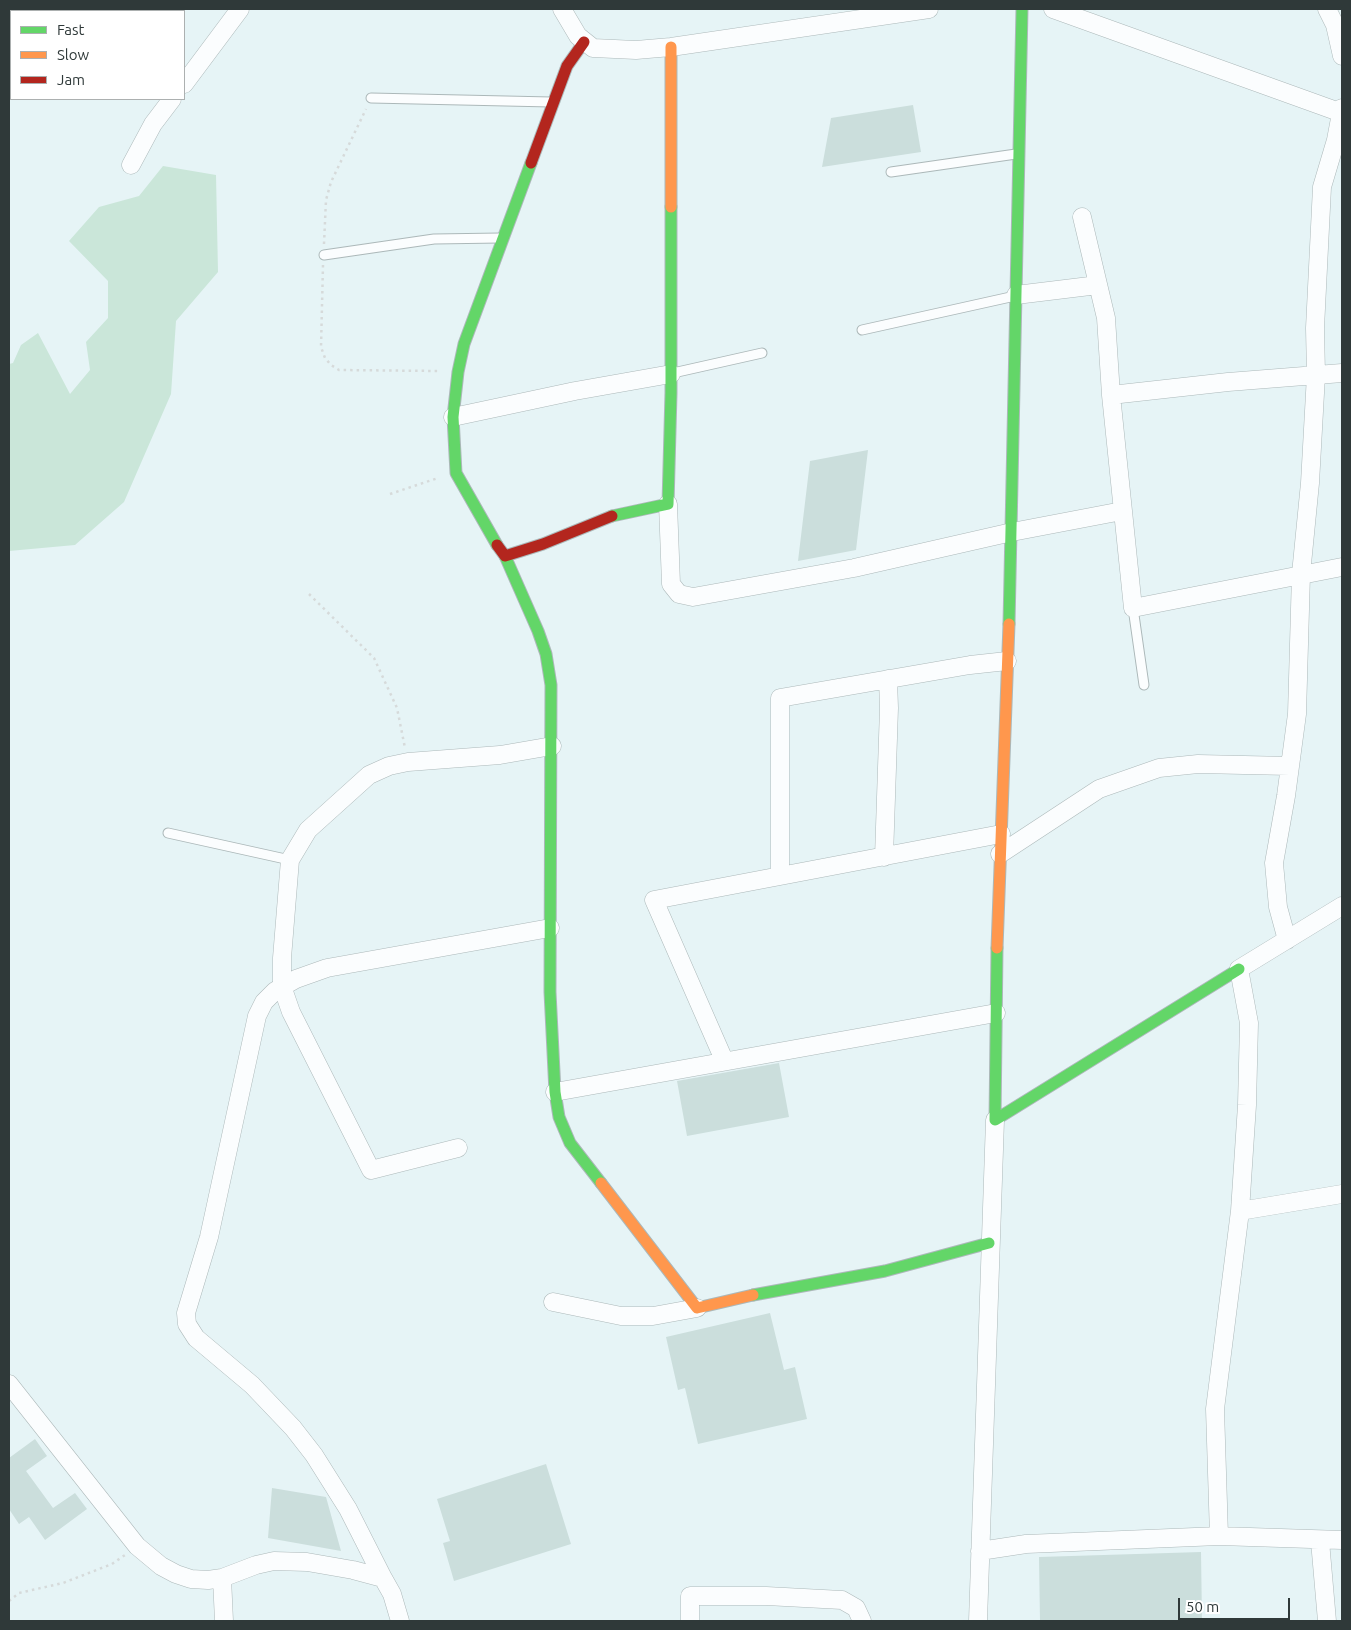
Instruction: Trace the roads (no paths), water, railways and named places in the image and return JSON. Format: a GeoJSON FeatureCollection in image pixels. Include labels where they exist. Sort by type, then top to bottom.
{"type":"FeatureCollection","features":[{"type":"Feature","properties":{"kind":"street"},"geometry":{"type":"LineString","coordinates":[[185,83],[240,9]]}},
{"type":"Feature","properties":{"kind":"street"},"geometry":{"type":"LineString","coordinates":[[562,9],[584,42],[603,49],[636,50],[671,47],[929,9]]}},
{"type":"Feature","properties":{"kind":"street"},"geometry":{"type":"LineString","coordinates":[[978,1621],[989,1243],[995,1120],[1000,854],[1012,532],[1022,9]]}},
{"type":"Feature","properties":{"kind":"street"},"geometry":{"type":"LineString","coordinates":[[1053,9],[1342,111],[1336,140],[1322,187],[1315,328],[1316,375],[1310,483],[1301,574],[1297,714],[1274,864],[1278,907],[1287,940]]}},
{"type":"Feature","properties":{"kind":"street"},"geometry":{"type":"LineString","coordinates":[[1327,9],[1335,25],[1342,56]]}},
{"type":"Feature","properties":{"kind":"street"},"geometry":{"type":"LineString","coordinates":[[584,42],[567,66],[464,344],[458,372],[453,417],[456,473],[490,534],[506,556],[546,654],[551,685],[550,992],[555,1092],[559,1117],[570,1143],[697,1308]]}},
{"type":"Feature","properties":{"kind":"street"},"geometry":{"type":"LineString","coordinates":[[671,47],[671,374],[668,504],[669,577],[674,590],[686,597],[854,568],[1012,532],[1122,510]]}},
{"type":"Feature","properties":{"kind":"street"},"geometry":{"type":"LineString","coordinates":[[131,165],[153,124],[171,100]]}},
{"type":"Feature","properties":{"kind":"street"},"geometry":{"type":"LineString","coordinates":[[1082,217],[1106,318],[1111,395],[1133,608],[1342,567]]}},
{"type":"Feature","properties":{"kind":"street"},"geometry":{"type":"LineString","coordinates":[[1016,296],[1098,285]]}},
{"type":"Feature","properties":{"kind":"street"},"geometry":{"type":"LineString","coordinates":[[1111,395],[1228,382],[1342,373]]}},
{"type":"Feature","properties":{"kind":"street"},"geometry":{"type":"LineString","coordinates":[[453,417],[575,391],[671,374]]}},
{"type":"Feature","properties":{"kind":"street"},"geometry":{"type":"LineString","coordinates":[[506,556],[543,544],[613,516],[668,504]]}},
{"type":"Feature","properties":{"kind":"street"},"geometry":{"type":"LineString","coordinates":[[780,876],[780,698],[970,664],[1007,661]]}},
{"type":"Feature","properties":{"kind":"street"},"geometry":{"type":"LineString","coordinates":[[884,857],[889,708],[888,679]]}},
{"type":"Feature","properties":{"kind":"street"},"geometry":{"type":"LineString","coordinates":[[458,1148],[371,1170],[291,1012],[282,986],[282,958],[290,860],[308,830],[369,775],[408,762],[476,758],[552,746]]}},
{"type":"Feature","properties":{"kind":"street"},"geometry":{"type":"LineString","coordinates":[[1000,854],[1099,789],[1159,768],[1198,764],[1290,766]]}},
{"type":"Feature","properties":{"kind":"street"},"geometry":{"type":"LineString","coordinates":[[724,1060],[654,900],[1001,834]]}},
{"type":"Feature","properties":{"kind":"street"},"geometry":{"type":"LineString","coordinates":[[995,1120],[1342,906]]}},
{"type":"Feature","properties":{"kind":"street"},"geometry":{"type":"LineString","coordinates":[[400,1621],[392,1594],[348,1509],[314,1455],[293,1428],[252,1385],[190,1332],[186,1318],[187,1307],[209,1237],[257,1016],[269,996],[282,986],[310,974],[343,964],[550,928]]}},
{"type":"Feature","properties":{"kind":"street"},"geometry":{"type":"LineString","coordinates":[[1219,1536],[1215,1409],[1240,1211],[1247,1105],[1249,1023],[1239,969]]}},
{"type":"Feature","properties":{"kind":"street"},"geometry":{"type":"LineString","coordinates":[[555,1092],[724,1060],[996,1013]]}},
{"type":"Feature","properties":{"kind":"street"},"geometry":{"type":"LineString","coordinates":[[1240,1211],[1342,1194]]}},
{"type":"Feature","properties":{"kind":"street"},"geometry":{"type":"LineString","coordinates":[[553,1302],[621,1316],[653,1316],[764,1292],[885,1270],[989,1243]]}},
{"type":"Feature","properties":{"kind":"street"},"geometry":{"type":"LineString","coordinates":[[9,1384],[137,1546],[176,1574],[199,1580],[222,1578],[256,1565],[289,1560],[353,1570],[383,1578]]}},
{"type":"Feature","properties":{"kind":"street"},"geometry":{"type":"LineString","coordinates":[[980,1551],[1026,1544],[1219,1536],[1320,1541],[1342,1540]]}},
{"type":"Feature","properties":{"kind":"street"},"geometry":{"type":"LineString","coordinates":[[1320,1541],[1327,1621]]}},
{"type":"Feature","properties":{"kind":"street"},"geometry":{"type":"LineString","coordinates":[[222,1578],[224,1621]]}},
{"type":"Feature","properties":{"kind":"street"},"geometry":{"type":"LineString","coordinates":[[690,1621],[690,1596],[756,1596],[842,1600],[856,1608],[862,1621]]}},
{"type":"Feature","properties":{"kind":"lane"},"geometry":{"type":"LineString","coordinates":[[371,98],[553,102]]}},
{"type":"Feature","properties":{"kind":"lane"},"geometry":{"type":"LineString","coordinates":[[891,172],[1019,154]]}},
{"type":"Feature","properties":{"kind":"lane"},"geometry":{"type":"LineString","coordinates":[[324,255],[434,240],[502,238]]}},
{"type":"Feature","properties":{"kind":"lane"},"geometry":{"type":"LineString","coordinates":[[862,330],[1016,296]]}},
{"type":"Feature","properties":{"kind":"lane"},"geometry":{"type":"LineString","coordinates":[[671,374],[762,353]]}},
{"type":"Feature","properties":{"kind":"lane"},"geometry":{"type":"LineString","coordinates":[[1133,608],[1144,685]]}},
{"type":"Feature","properties":{"kind":"lane"},"geometry":{"type":"LineString","coordinates":[[168,833],[290,860]]}}]}
